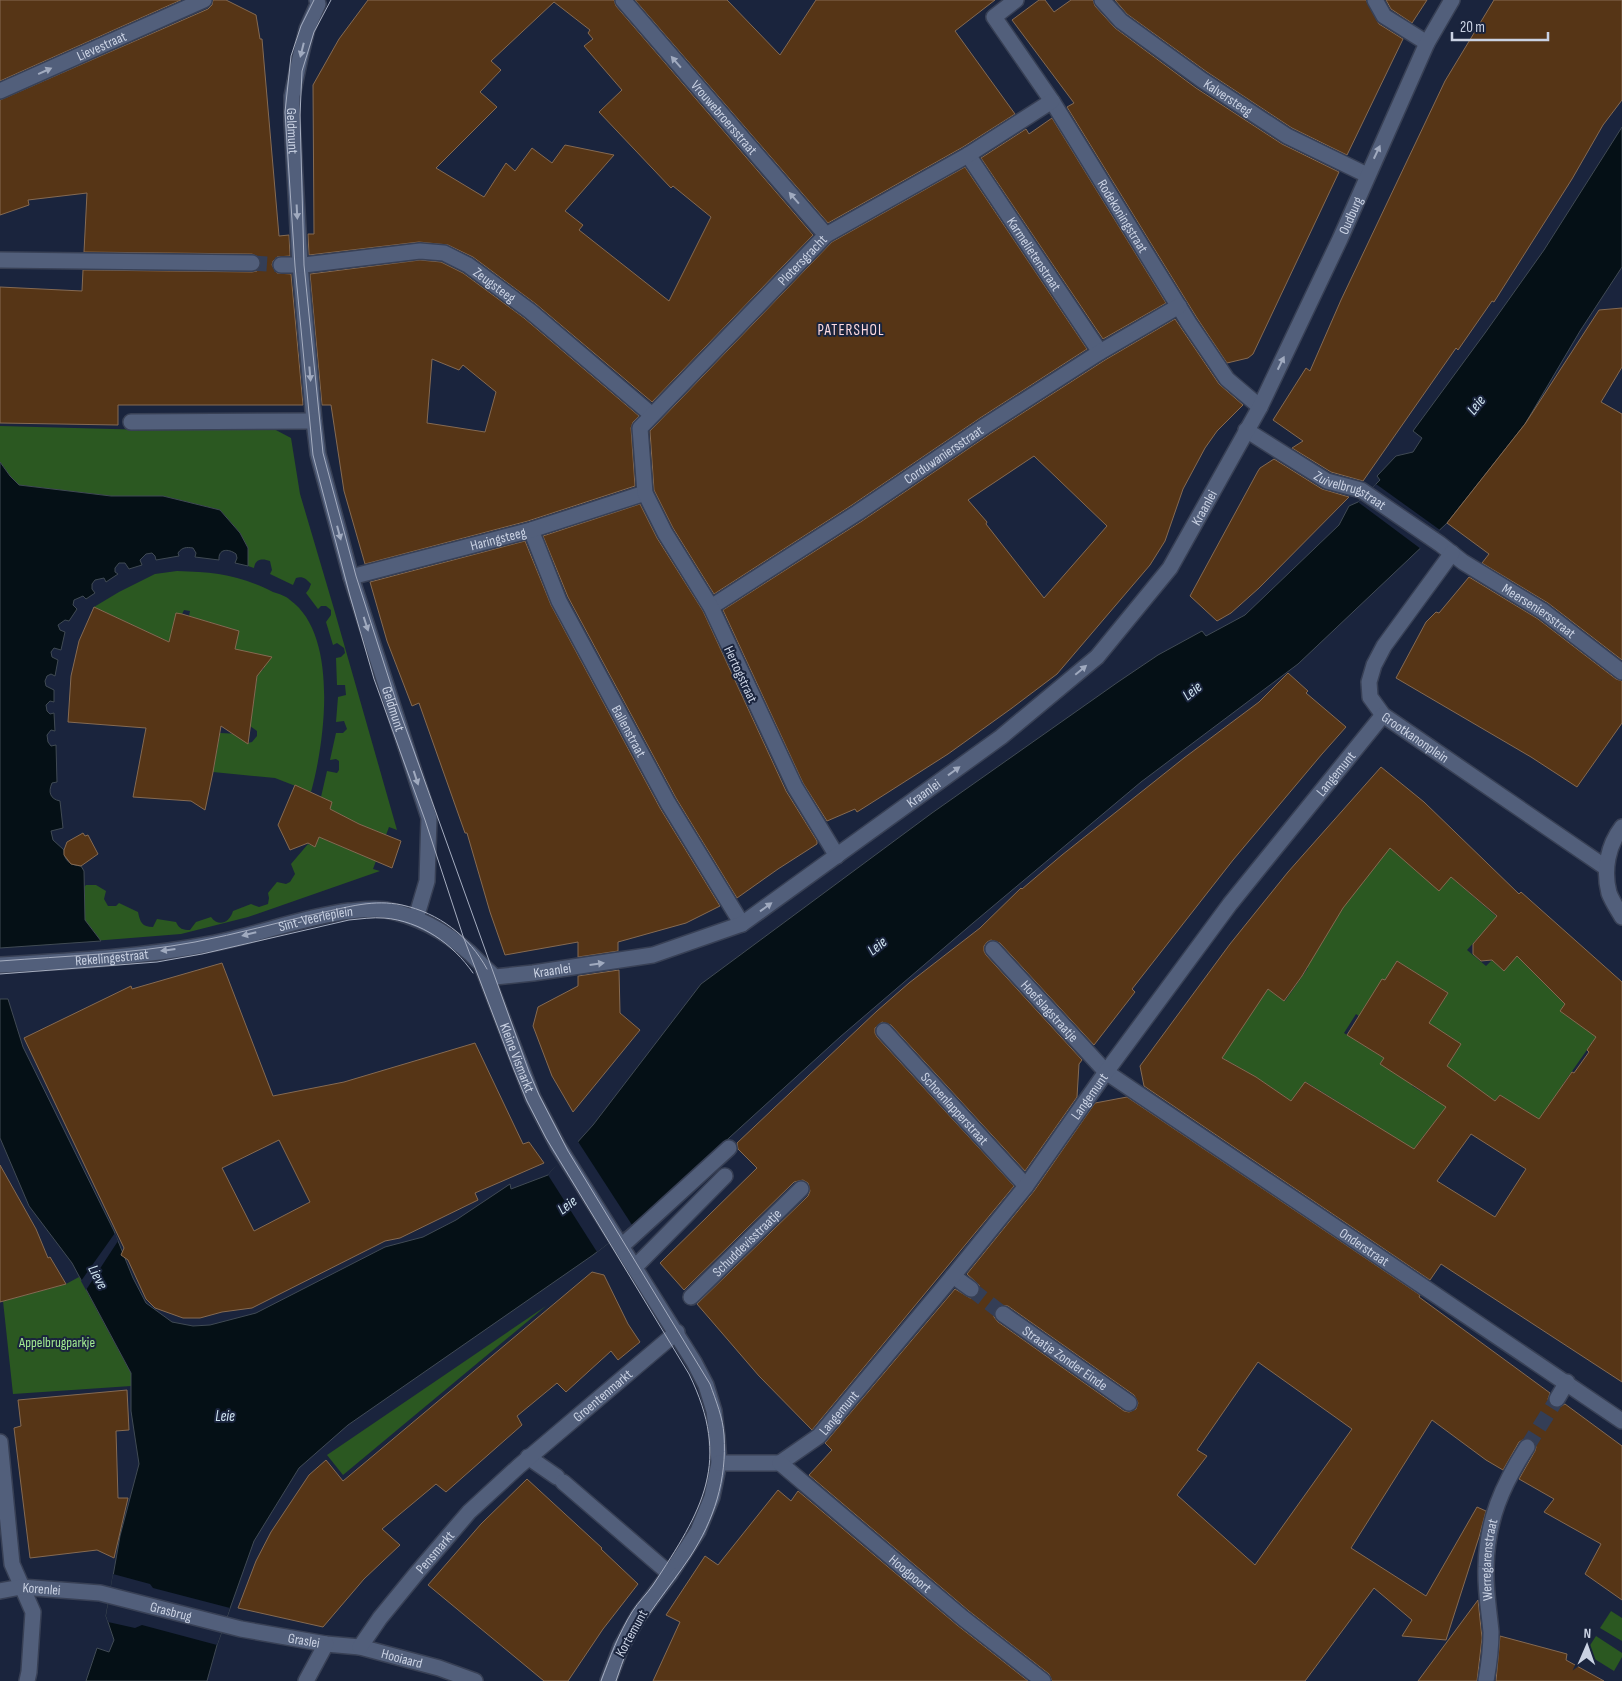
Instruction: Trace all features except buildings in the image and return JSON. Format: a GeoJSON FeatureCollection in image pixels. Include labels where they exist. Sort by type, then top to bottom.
{"type":"FeatureCollection","features":[{"type":"Feature","properties":{"kind":"street","name":"Lievestraat"},"geometry":{"type":"LineString","coordinates":[[0,91],[204,0]]}},
{"type":"Feature","properties":{"kind":"street","name":"Vrouwebroersstraat"},"geometry":{"type":"LineString","coordinates":[[622,0],[826,235]]}},
{"type":"Feature","properties":{"kind":"street","name":"Rodekoningstraat"},"geometry":{"type":"LineString","coordinates":[[1016,0],[994,17],[1052,101],[1179,306],[1227,379],[1260,407]]}},
{"type":"Feature","properties":{"kind":"street","name":"Kalversteeg"},"geometry":{"type":"LineString","coordinates":[[1102,0],[1121,21],[1202,80],[1287,136],[1367,175]]}},
{"type":"Feature","properties":{"kind":"street"},"geometry":{"type":"LineString","coordinates":[[1374,0],[1384,16],[1427,43]]}},
{"type":"Feature","properties":{"kind":"street","name":"Oudburg"},"geometry":{"type":"LineString","coordinates":[[1246,430],[1260,407],[1340,239],[1427,43],[1452,0]]}},
{"type":"Feature","properties":{"kind":"street","name":"Geldmunt"},"geometry":{"type":"LineString","coordinates":[[319,1],[307,29],[292,96],[300,266],[314,421],[318,454],[351,577],[429,818],[427,881],[416,918]]}},
{"type":"Feature","properties":{"kind":"street","name":"Plotersgracht"},"geometry":{"type":"LineString","coordinates":[[645,493],[640,428],[826,235],[968,155],[1052,101]]}},
{"type":"Feature","properties":{"kind":"street","name":"Karmelietenstraat"},"geometry":{"type":"LineString","coordinates":[[968,155],[1100,352]]}},
{"type":"Feature","properties":{"kind":"street","name":"Zeugsteeg"},"geometry":{"type":"LineString","coordinates":[[300,266],[420,251],[444,253],[468,265],[530,311],[652,414]]}},
{"type":"Feature","properties":{"kind":"street"},"geometry":{"type":"LineString","coordinates":[[0,260],[252,263]]}},
{"type":"Feature","properties":{"kind":"street"},"geometry":{"type":"LineString","coordinates":[[281,265],[300,266]]}},
{"type":"Feature","properties":{"kind":"street","name":"Corduwaniersstraat"},"geometry":{"type":"LineString","coordinates":[[710,607],[857,513],[985,426],[1100,352],[1179,306]]}},
{"type":"Feature","properties":{"kind":"street"},"geometry":{"type":"LineString","coordinates":[[131,422],[314,421]]}},
{"type":"Feature","properties":{"kind":"street","name":"Zuivelbrugstraat"},"geometry":{"type":"LineString","coordinates":[[1246,430],[1327,481],[1361,490],[1452,553]]}},
{"type":"Feature","properties":{"kind":"street","name":"Kraanlei"},"geometry":{"type":"LineString","coordinates":[[483,967],[495,976],[532,973],[653,955],[742,924],[1001,737],[1097,657],[1170,568],[1246,430]]}},
{"type":"Feature","properties":{"kind":"street","name":"Hertogstraat"},"geometry":{"type":"LineString","coordinates":[[645,493],[665,533],[710,607],[795,787],[837,856]]}},
{"type":"Feature","properties":{"kind":"street","name":"Haringsteeg"},"geometry":{"type":"LineString","coordinates":[[351,577],[531,530],[645,493]]}},
{"type":"Feature","properties":{"kind":"street","name":"Ballenstraat"},"geometry":{"type":"LineString","coordinates":[[531,530],[559,601],[668,803],[742,924]]}},
{"type":"Feature","properties":{"kind":"street","name":"Meerseniersstraat"},"geometry":{"type":"LineString","coordinates":[[1452,553],[1463,562],[1543,612],[1622,672]]}},
{"type":"Feature","properties":{"kind":"street","name":"Grootkanonplein"},"geometry":{"type":"LineString","coordinates":[[1452,553],[1384,646],[1374,665],[1369,682],[1370,697],[1383,715],[1606,867]]}},
{"type":"Feature","properties":{"kind":"street","name":"Langemunt"},"geometry":{"type":"LineString","coordinates":[[780,1462],[819,1436],[1026,1186],[1106,1072],[1230,904],[1383,715]]}},
{"type":"Feature","properties":{"kind":"street"},"geometry":{"type":"LineString","coordinates":[[1622,827],[1614,837],[1606,867],[1609,894],[1622,917]]}},
{"type":"Feature","properties":{"kind":"street","name":"Sint-Veerleplein"},"geometry":{"type":"LineString","coordinates":[[217,943],[328,914],[367,909],[385,910],[416,918]]}},
{"type":"Feature","properties":{"kind":"street"},"geometry":{"type":"LineString","coordinates":[[416,918],[441,932],[483,967]]}},
{"type":"Feature","properties":{"kind":"street","name":"Rekelingestraat"},"geometry":{"type":"LineString","coordinates":[[4,965],[129,955],[217,943]]}},
{"type":"Feature","properties":{"kind":"street","name":"Hoefslagstraatje"},"geometry":{"type":"LineString","coordinates":[[993,949],[1106,1072]]}},
{"type":"Feature","properties":{"kind":"street","name":"Kleine Vismarkt"},"geometry":{"type":"LineString","coordinates":[[483,967],[532,1098],[558,1146],[618,1241]]}},
{"type":"Feature","properties":{"kind":"street","name":"Schoenlapperstraat"},"geometry":{"type":"LineString","coordinates":[[884,1031],[1026,1186]]}},
{"type":"Feature","properties":{"kind":"street","name":"Onderstraat"},"geometry":{"type":"LineString","coordinates":[[1106,1072],[1622,1421]]}},
{"type":"Feature","properties":{"kind":"street"},"geometry":{"type":"LineString","coordinates":[[618,1241],[624,1243],[729,1148]]}},
{"type":"Feature","properties":{"kind":"street"},"geometry":{"type":"LineString","coordinates":[[635,1267],[725,1176]]}},
{"type":"Feature","properties":{"kind":"street","name":"Schuddevisstraatje"},"geometry":{"type":"LineString","coordinates":[[690,1297],[801,1189]]}},
{"type":"Feature","properties":{"kind":"street"},"geometry":{"type":"LineString","coordinates":[[524,1462],[560,1480],[670,1574],[698,1531],[712,1497],[719,1463],[714,1411],[706,1384],[677,1332],[618,1241]]}},
{"type":"Feature","properties":{"kind":"street"},"geometry":{"type":"LineString","coordinates":[[953,1276],[971,1289]]}},
{"type":"Feature","properties":{"kind":"street","name":"Straatje Zonder Einde"},"geometry":{"type":"LineString","coordinates":[[1003,1314],[1129,1403]]}},
{"type":"Feature","properties":{"kind":"street","name":"Groentenmarkt"},"geometry":{"type":"LineString","coordinates":[[524,1462],[677,1332]]}},
{"type":"Feature","properties":{"kind":"street"},"geometry":{"type":"LineString","coordinates":[[1557,1399],[1567,1382]]}},
{"type":"Feature","properties":{"kind":"street"},"geometry":{"type":"LineString","coordinates":[[0,1442],[12,1564],[21,1587],[0,1591]]}},
{"type":"Feature","properties":{"kind":"street","name":"Werregarenstraat"},"geometry":{"type":"LineString","coordinates":[[1486,1681],[1491,1657],[1486,1568],[1492,1515],[1512,1471],[1527,1447]]}},
{"type":"Feature","properties":{"kind":"street","name":"Pensmarkt"},"geometry":{"type":"LineString","coordinates":[[360,1646],[410,1581],[468,1512],[524,1462]]}},
{"type":"Feature","properties":{"kind":"street"},"geometry":{"type":"LineString","coordinates":[[719,1463],[780,1462]]}},
{"type":"Feature","properties":{"kind":"street","name":"Hoogpoort"},"geometry":{"type":"LineString","coordinates":[[780,1462],[963,1618],[1043,1681]]}},
{"type":"Feature","properties":{"kind":"street","name":"Kortemunt"},"geometry":{"type":"LineString","coordinates":[[608,1681],[621,1647],[639,1615],[670,1574]]}},
{"type":"Feature","properties":{"kind":"street","name":"Korenlei"},"geometry":{"type":"LineString","coordinates":[[27,1681],[33,1612],[21,1587],[100,1593]]}},
{"type":"Feature","properties":{"kind":"street","name":"Grasbrug"},"geometry":{"type":"LineString","coordinates":[[100,1593],[241,1630]]}},
{"type":"Feature","properties":{"kind":"street","name":"Graslei"},"geometry":{"type":"LineString","coordinates":[[241,1630],[326,1644],[306,1681]]}},
{"type":"Feature","properties":{"kind":"street","name":"Hooiaard"},"geometry":{"type":"LineString","coordinates":[[326,1644],[360,1646],[439,1668],[475,1681]]}},
{"type":"Feature","properties":{"kind":"green space"},"geometry":{"type":"Polygon","coordinates":[[[0,426],[150,430],[272,428],[291,438],[300,494],[397,830],[389,827],[386,835],[359,824],[330,809],[332,802],[321,797],[327,771],[337,773],[339,770],[339,761],[336,759],[330,760],[336,733],[343,733],[347,729],[344,721],[336,722],[338,697],[346,695],[345,685],[337,685],[336,658],[341,657],[345,653],[344,648],[337,643],[333,645],[326,622],[331,615],[331,610],[326,606],[321,606],[318,609],[306,593],[311,584],[304,578],[298,577],[293,585],[270,574],[272,570],[270,561],[267,560],[257,561],[254,568],[248,566],[248,548],[240,533],[220,510],[163,496],[111,496],[19,485],[0,462],[0,426]]]}},
{"type":"Feature","properties":{"kind":"green space"},"geometry":{"type":"Polygon","coordinates":[[[177,571],[203,572],[238,578],[286,597],[306,616],[316,638],[322,663],[324,690],[321,746],[311,792],[275,778],[213,772],[220,733],[241,734],[247,743],[252,742],[257,736],[257,731],[250,726],[258,671],[263,670],[266,663],[261,655],[233,656],[239,631],[189,616],[190,611],[184,610],[169,642],[94,607],[155,574],[177,571]]]}},
{"type":"Feature","properties":{"kind":"green space"},"geometry":{"type":"Polygon","coordinates":[[[319,837],[376,861],[373,869],[380,871],[248,917],[181,934],[30,946],[86,885],[96,885],[106,891],[104,899],[108,906],[116,906],[119,903],[138,912],[141,921],[146,926],[153,927],[157,919],[176,922],[180,928],[190,930],[196,922],[211,917],[221,923],[227,921],[233,911],[251,904],[259,907],[268,904],[268,893],[277,882],[286,884],[290,882],[295,874],[291,864],[308,844],[315,847],[319,837]]]}},
{"type":"Feature","properties":{"kind":"green space"},"geometry":{"type":"Polygon","coordinates":[[[1393,843],[1451,877],[1497,917],[1467,950],[1486,966],[1492,960],[1504,971],[1517,956],[1596,1037],[1563,1084],[1573,1141],[1500,1095],[1495,1101],[1449,1104],[1407,1158],[1374,1124],[1306,1082],[1291,1101],[1256,1077],[1219,1056],[1268,989],[1285,1001],[1308,968],[1287,955],[1328,904],[1393,843]],[[1397,961],[1385,980],[1382,979],[1362,1018],[1356,1014],[1344,1033],[1384,1058],[1380,1064],[1429,1060],[1412,1086],[1428,1096],[1461,1044],[1446,1034],[1419,1038],[1448,993],[1397,961]]]}},
{"type":"Feature","properties":{"kind":"green space","name":"Appelbrugparkje"},"geometry":{"type":"Polygon","coordinates":[[[79,1277],[131,1373],[131,1386],[13,1394],[3,1301],[66,1284],[79,1277]]]}},
{"type":"Feature","properties":{"kind":"green space"},"geometry":{"type":"Polygon","coordinates":[[[546,1306],[343,1475],[327,1455],[546,1306]]]}},
{"type":"Feature","properties":{"kind":"green space"},"geometry":{"type":"Polygon","coordinates":[[[1611,1611],[1622,1618],[1622,1641],[1600,1628],[1611,1611]]]}},
{"type":"Feature","properties":{"kind":"green space"},"geometry":{"type":"Polygon","coordinates":[[[1596,1636],[1622,1653],[1622,1657],[1614,1671],[1585,1653],[1596,1636]]]}},
{"type":"Feature","properties":{"kind":"water","name":"Leie"},"geometry":{"type":"Polygon","coordinates":[[[1622,127],[1622,267],[1580,331],[1525,424],[1447,523],[1298,664],[1141,782],[973,923],[840,1037],[641,1218],[593,1255],[348,1425],[299,1468],[254,1541],[217,1645],[207,1681],[86,1681],[97,1648],[109,1652],[114,1640],[106,1616],[120,1536],[139,1464],[131,1411],[131,1373],[72,1263],[29,1206],[0,1138],[0,999],[8,999],[23,1047],[114,1231],[133,1278],[146,1303],[172,1322],[193,1326],[210,1325],[256,1313],[385,1247],[423,1237],[456,1220],[510,1184],[511,1189],[548,1175],[593,1125],[701,984],[932,813],[1118,682],[1158,655],[1202,631],[1206,636],[1245,615],[1339,525],[1349,506],[1358,502],[1380,480],[1377,476],[1396,456],[1413,452],[1422,438],[1413,431],[1544,250],[1622,127]]]}},
{"type":"Feature","properties":{"kind":"water"},"geometry":{"type":"Polygon","coordinates":[[[0,462],[19,485],[111,496],[163,496],[220,510],[240,533],[248,548],[248,566],[235,563],[236,554],[227,550],[220,554],[219,560],[195,557],[196,553],[193,548],[181,550],[178,553],[179,556],[156,560],[152,553],[146,554],[140,560],[142,565],[129,569],[125,563],[119,563],[115,568],[115,572],[118,574],[106,582],[104,578],[95,580],[92,584],[92,589],[95,593],[86,599],[83,596],[74,600],[73,605],[77,609],[69,621],[65,620],[58,625],[60,630],[65,632],[61,650],[54,648],[51,652],[52,657],[58,660],[55,676],[51,674],[47,676],[45,681],[46,686],[54,690],[54,702],[50,701],[46,705],[47,711],[50,714],[54,713],[55,731],[51,730],[47,735],[48,742],[51,746],[56,745],[57,782],[52,783],[50,792],[54,799],[60,801],[63,828],[51,831],[53,840],[64,850],[66,860],[74,865],[81,866],[84,871],[85,920],[101,941],[0,948],[0,462]]]}},
{"type":"Feature","properties":{"kind":"pier"},"geometry":{"type":"Polygon","coordinates":[[[1376,484],[1440,530],[1421,549],[1358,502],[1376,484]]]}},
{"type":"Feature","properties":{"kind":"pier"},"geometry":{"type":"Polygon","coordinates":[[[577,1140],[632,1225],[597,1252],[548,1175],[577,1140]]]}},
{"type":"Feature","properties":{"kind":"pier"},"geometry":{"type":"Polygon","coordinates":[[[115,1233],[118,1241],[86,1290],[81,1281],[115,1233]]]}},
{"type":"Feature","properties":{"kind":"pier"},"geometry":{"type":"Polygon","coordinates":[[[113,1574],[150,1584],[153,1588],[230,1608],[217,1645],[142,1625],[135,1628],[108,1622],[106,1616],[113,1574]]]}},
{"type":"Feature","properties":{"kind":"tunnel"},"geometry":{"type":"LineString","coordinates":[[252,263],[281,265]]}},
{"type":"Feature","properties":{"kind":"tunnel"},"geometry":{"type":"LineString","coordinates":[[971,1289],[1003,1314]]}},
{"type":"Feature","properties":{"kind":"tunnel"},"geometry":{"type":"LineString","coordinates":[[1527,1447],[1557,1399]]}},
{"type":"Feature","properties":{"kind":"tram line"},"geometry":{"type":"LineString","coordinates":[[314,0],[301,26],[291,56],[285,112],[295,266],[313,455],[350,596],[374,679],[425,820],[463,936],[527,1101],[546,1138],[689,1374],[702,1405],[709,1433],[710,1459],[706,1484],[698,1508],[671,1558],[627,1620],[601,1681]]}},
{"type":"Feature","properties":{"kind":"tram line"},"geometry":{"type":"LineString","coordinates":[[331,0],[314,32],[302,71],[300,115],[304,265],[323,453],[356,576],[396,701],[529,1072],[568,1151],[710,1384],[723,1429],[724,1452],[721,1484],[706,1529],[690,1557],[635,1637],[626,1653],[616,1681]]}},
{"type":"Feature","properties":{"kind":"tram line"},"geometry":{"type":"LineString","coordinates":[[0,961],[98,954],[171,946],[351,906],[371,903],[392,903],[416,909],[452,928],[471,946],[487,969]]}},
{"type":"Feature","properties":{"kind":"tram line"},"geometry":{"type":"LineString","coordinates":[[0,974],[157,962],[202,954],[349,920],[376,918],[398,920],[423,929],[446,944],[465,962],[473,973]]}},
{"type":"Feature","properties":{"kind":"district","name":"PATERSHOL"},"geometry":{"type":"Point","coordinates":[851,330]}},
{"type":"Feature","properties":{"kind":"water label","name":"Lieve"},"geometry":{"type":"Point","coordinates":[98,1277]}}]}
